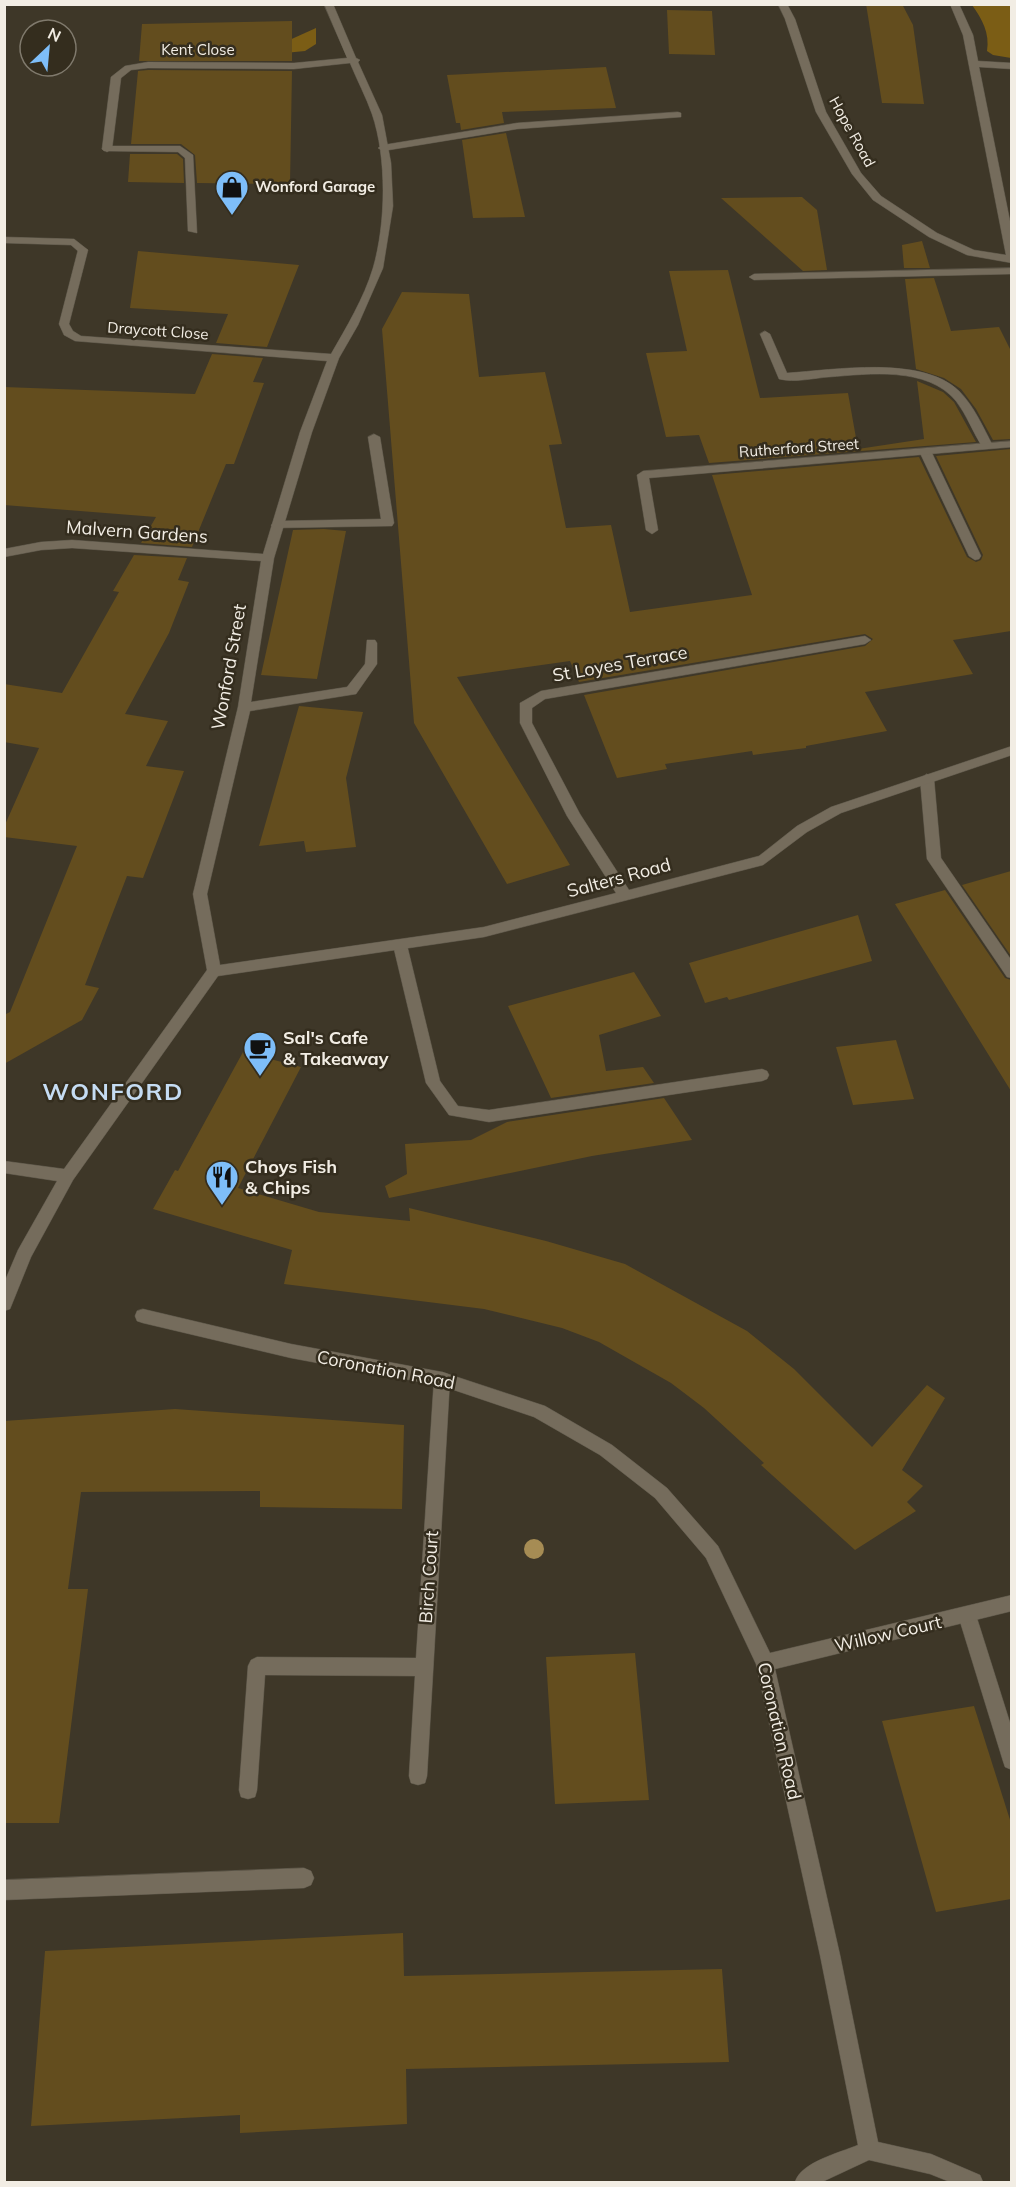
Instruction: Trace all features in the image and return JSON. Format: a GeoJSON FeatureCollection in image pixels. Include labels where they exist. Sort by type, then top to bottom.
{"type":"FeatureCollection","features":[{"type":"Feature","properties":{"kind":"street","name":"Wonford Street"},"geometry":{"type":"LineString","coordinates":[[213,971],[200,894],[244,707],[268,558],[306,432],[334,358],[353,325],[378,268],[388,206],[383,148],[376,115],[355,60],[328,4]]}},
{"type":"Feature","properties":{"kind":"street","name":"Hope Road"},"geometry":{"type":"LineString","coordinates":[[782,4],[790,20],[821,111],[857,174],[877,198],[933,235],[971,253],[1011,259]]}},
{"type":"Feature","properties":{"kind":"street"},"geometry":{"type":"LineString","coordinates":[[954,4],[968,34],[1008,228],[1011,259]]}},
{"type":"Feature","properties":{"kind":"street","name":"Kent Close"},"geometry":{"type":"LineString","coordinates":[[192,231],[190,157],[185,151],[180,149],[107,148],[116,77],[128,68],[148,65],[294,66],[355,60]]}},
{"type":"Feature","properties":{"kind":"street"},"geometry":{"type":"LineString","coordinates":[[974,64],[1011,66]]}},
{"type":"Feature","properties":{"kind":"street"},"geometry":{"type":"LineString","coordinates":[[383,148],[517,126],[678,115]]}},
{"type":"Feature","properties":{"kind":"street","name":"Draycott Close"},"geometry":{"type":"LineString","coordinates":[[4,240],[74,242],[83,250],[64,324],[68,333],[79,339],[334,358]]}},
{"type":"Feature","properties":{"kind":"street"},"geometry":{"type":"LineString","coordinates":[[754,277],[1011,271]]}},
{"type":"Feature","properties":{"kind":"street"},"geometry":{"type":"LineString","coordinates":[[765,334],[783,377],[905,372],[946,386],[963,403],[987,446]]}},
{"type":"Feature","properties":{"kind":"street"},"geometry":{"type":"LineString","coordinates":[[277,525],[388,523],[374,437]]}},
{"type":"Feature","properties":{"kind":"street","name":"Rutherford Street"},"geometry":{"type":"LineString","coordinates":[[652,530],[644,475],[926,453],[1011,444]]}},
{"type":"Feature","properties":{"kind":"street"},"geometry":{"type":"LineString","coordinates":[[926,453],[975,556]]}},
{"type":"Feature","properties":{"kind":"street","name":"Malvern Gardens"},"geometry":{"type":"LineString","coordinates":[[4,553],[41,546],[72,544],[268,558]]}},
{"type":"Feature","properties":{"kind":"street","name":"St Loyes Terrace"},"geometry":{"type":"LineString","coordinates":[[625,895],[574,816],[526,723],[525,706],[541,695],[865,640]]}},
{"type":"Feature","properties":{"kind":"street"},"geometry":{"type":"LineString","coordinates":[[244,707],[351,691],[371,664],[371,644]]}},
{"type":"Feature","properties":{"kind":"street","name":"Salters Road"},"geometry":{"type":"LineString","coordinates":[[213,971],[484,932],[763,860],[802,829],[836,810],[1011,750]]}},
{"type":"Feature","properties":{"kind":"street"},"geometry":{"type":"LineString","coordinates":[[927,779],[934,859],[1011,973]]}},
{"type":"Feature","properties":{"kind":"street"},"geometry":{"type":"LineString","coordinates":[[400,945],[433,1083],[454,1111],[489,1116],[762,1075]]}},
{"type":"Feature","properties":{"kind":"street"},"geometry":{"type":"LineString","coordinates":[[4,1304],[24,1255],[68,1176],[213,971]]}},
{"type":"Feature","properties":{"kind":"street"},"geometry":{"type":"LineString","coordinates":[[4,1167],[68,1176]]}},
{"type":"Feature","properties":{"kind":"street","name":"Coronation Road"},"geometry":{"type":"LineString","coordinates":[[143,1316],[291,1351],[442,1379],[539,1411],[606,1450],[661,1493],[712,1552],[765,1663],[830,1955],[870,2150]]}},
{"type":"Feature","properties":{"kind":"street","name":"Birch Court"},"geometry":{"type":"LineString","coordinates":[[418,1776],[442,1379]]}},
{"type":"Feature","properties":{"kind":"street","name":"Willow Court"},"geometry":{"type":"LineString","coordinates":[[765,1663],[1011,1603]]}},
{"type":"Feature","properties":{"kind":"street"},"geometry":{"type":"LineString","coordinates":[[967,1615],[1011,1761]]}},
{"type":"Feature","properties":{"kind":"street"},"geometry":{"type":"LineString","coordinates":[[248,1790],[257,1666],[423,1667]]}},
{"type":"Feature","properties":{"kind":"street"},"geometry":{"type":"LineString","coordinates":[[4,1890],[304,1878]]}},
{"type":"Feature","properties":{"kind":"street"},"geometry":{"type":"LineString","coordinates":[[805,2182],[818,2173],[870,2150],[931,2164],[973,2182]]}},
{"type":"Feature","properties":{"kind":"shaded area"},"geometry":{"type":"Polygon","coordinates":[[[972,5],[1011,5],[1011,58],[993,55],[987,51],[988,44],[984,26],[972,5]]]}},
{"type":"Feature","properties":{"kind":"shaded area"},"geometry":{"type":"Polygon","coordinates":[[[316,28],[316,44],[305,51],[254,56],[316,28]]]}},
{"type":"Feature","properties":{"kind":"building"},"geometry":{"type":"Polygon","coordinates":[[[866,4],[902,4],[913,25],[924,104],[882,103],[866,4]]]}},
{"type":"Feature","properties":{"kind":"building"},"geometry":{"type":"Polygon","coordinates":[[[667,10],[712,11],[715,55],[669,54],[667,10]]]}},
{"type":"Feature","properties":{"kind":"building"},"geometry":{"type":"Polygon","coordinates":[[[292,21],[292,61],[139,61],[142,24],[292,21]]]}},
{"type":"Feature","properties":{"kind":"building"},"geometry":{"type":"Polygon","coordinates":[[[606,67],[616,108],[502,112],[504,123],[461,130],[460,123],[456,123],[447,75],[606,67]]]}},
{"type":"Feature","properties":{"kind":"building"},"geometry":{"type":"Polygon","coordinates":[[[138,71],[292,71],[290,184],[197,183],[195,155],[181,144],[131,144],[138,71]]]}},
{"type":"Feature","properties":{"kind":"building"},"geometry":{"type":"Polygon","coordinates":[[[506,133],[525,217],[473,218],[462,140],[506,133]]]}},
{"type":"Feature","properties":{"kind":"building"},"geometry":{"type":"Polygon","coordinates":[[[130,154],[177,154],[183,159],[184,183],[128,182],[130,154]]]}},
{"type":"Feature","properties":{"kind":"building"},"geometry":{"type":"Polygon","coordinates":[[[802,197],[817,210],[827,270],[803,271],[721,198],[802,197]]]}},
{"type":"Feature","properties":{"kind":"building"},"geometry":{"type":"Polygon","coordinates":[[[922,241],[930,268],[904,268],[902,245],[922,241]]]}},
{"type":"Feature","properties":{"kind":"building"},"geometry":{"type":"Polygon","coordinates":[[[138,251],[299,265],[267,347],[216,343],[228,314],[130,308],[138,251]]]}},
{"type":"Feature","properties":{"kind":"building"},"geometry":{"type":"Polygon","coordinates":[[[728,270],[760,398],[848,393],[858,449],[924,439],[917,381],[943,392],[954,402],[976,442],[709,463],[699,435],[666,437],[646,353],[687,351],[669,271],[728,270]]]}},
{"type":"Feature","properties":{"kind":"building"},"geometry":{"type":"Polygon","coordinates":[[[934,278],[951,331],[999,327],[1011,351],[1011,439],[993,440],[976,409],[961,389],[944,378],[916,369],[905,279],[934,278]]]}},
{"type":"Feature","properties":{"kind":"building"},"geometry":{"type":"Polygon","coordinates":[[[402,292],[469,294],[479,377],[545,372],[562,444],[549,445],[566,528],[611,525],[630,612],[752,595],[712,475],[919,457],[967,557],[976,562],[981,560],[983,555],[936,456],[1011,449],[1011,631],[953,640],[973,674],[865,692],[887,731],[806,746],[806,748],[753,755],[752,751],[665,764],[667,769],[617,778],[584,695],[865,646],[873,639],[865,634],[579,682],[570,661],[457,677],[570,865],[507,884],[414,723],[382,329],[402,292]]]}},
{"type":"Feature","properties":{"kind":"building"},"geometry":{"type":"Polygon","coordinates":[[[212,354],[263,358],[253,382],[264,383],[234,464],[226,464],[192,547],[141,543],[156,517],[4,505],[4,387],[195,394],[212,354]]]}},
{"type":"Feature","properties":{"kind":"building"},"geometry":{"type":"Polygon","coordinates":[[[293,530],[346,531],[317,679],[261,675],[293,530]]]}},
{"type":"Feature","properties":{"kind":"building"},"geometry":{"type":"Polygon","coordinates":[[[134,555],[187,558],[178,580],[189,582],[169,633],[125,714],[168,721],[146,766],[184,771],[143,878],[127,876],[85,985],[99,988],[82,1020],[4,1064],[4,1015],[10,1012],[77,846],[4,837],[4,827],[39,748],[4,742],[4,684],[62,693],[119,592],[113,591],[134,555]]]}},
{"type":"Feature","properties":{"kind":"building"},"geometry":{"type":"Polygon","coordinates":[[[299,706],[363,712],[346,778],[356,847],[306,852],[304,841],[259,846],[299,706]]]}},
{"type":"Feature","properties":{"kind":"building"},"geometry":{"type":"Polygon","coordinates":[[[1011,871],[1011,956],[962,885],[1011,871]]]}},
{"type":"Feature","properties":{"kind":"building"},"geometry":{"type":"Polygon","coordinates":[[[945,890],[1005,978],[1011,980],[1011,1091],[895,904],[945,890]]]}},
{"type":"Feature","properties":{"kind":"building"},"geometry":{"type":"Polygon","coordinates":[[[858,915],[872,961],[729,1000],[727,997],[705,1003],[689,963],[858,915]]]}},
{"type":"Feature","properties":{"kind":"building"},"geometry":{"type":"Polygon","coordinates":[[[634,972],[661,1016],[599,1035],[606,1071],[643,1067],[654,1083],[551,1098],[508,1006],[634,972]]]}},
{"type":"Feature","properties":{"kind":"building"},"geometry":{"type":"Polygon","coordinates":[[[896,1040],[914,1099],[853,1105],[836,1047],[896,1040]]]}},
{"type":"Feature","properties":{"kind":"building"},"geometry":{"type":"Polygon","coordinates":[[[243,1052],[301,1067],[238,1188],[319,1212],[410,1221],[409,1208],[546,1241],[625,1264],[747,1331],[794,1369],[872,1447],[927,1385],[945,1398],[902,1470],[923,1486],[907,1502],[916,1511],[855,1550],[761,1465],[764,1463],[704,1408],[671,1383],[599,1342],[562,1328],[484,1309],[284,1284],[292,1250],[153,1209],[175,1170],[178,1171],[243,1052]]]}},
{"type":"Feature","properties":{"kind":"building"},"geometry":{"type":"Polygon","coordinates":[[[664,1098],[692,1140],[592,1156],[389,1198],[385,1186],[407,1174],[405,1144],[471,1140],[507,1122],[664,1098]]]}},
{"type":"Feature","properties":{"kind":"building"},"geometry":{"type":"Polygon","coordinates":[[[175,1409],[404,1425],[402,1509],[260,1507],[260,1491],[81,1492],[68,1589],[88,1589],[59,1823],[4,1823],[4,1421],[175,1409]]]}},
{"type":"Feature","properties":{"kind":"building"},"geometry":{"type":"Polygon","coordinates":[[[635,1653],[649,1800],[555,1804],[546,1657],[635,1653]]]}},
{"type":"Feature","properties":{"kind":"building"},"geometry":{"type":"Polygon","coordinates":[[[974,1706],[1011,1823],[1011,1899],[936,1912],[882,1721],[974,1706]]]}},
{"type":"Feature","properties":{"kind":"building"},"geometry":{"type":"Polygon","coordinates":[[[403,1933],[404,1976],[722,1969],[729,2062],[406,2069],[407,2124],[240,2133],[240,2115],[31,2126],[45,1951],[403,1933]]]}},
{"type":"Feature","properties":{"kind":"place","name":"Wonford Garage"},"geometry":{"type":"Point","coordinates":[232,216]}},
{"type":"Feature","properties":{"kind":"place","name":"Sal's Cafe & Takeaway"},"geometry":{"type":"Point","coordinates":[260,1077]}},
{"type":"Feature","properties":{"kind":"place","name":"Choys Fish & Chips"},"geometry":{"type":"Point","coordinates":[222,1206]}},
{"type":"Feature","properties":{"kind":"district","name":"WONFORD"},"geometry":{"type":"Point","coordinates":[113,1092]}}]}
